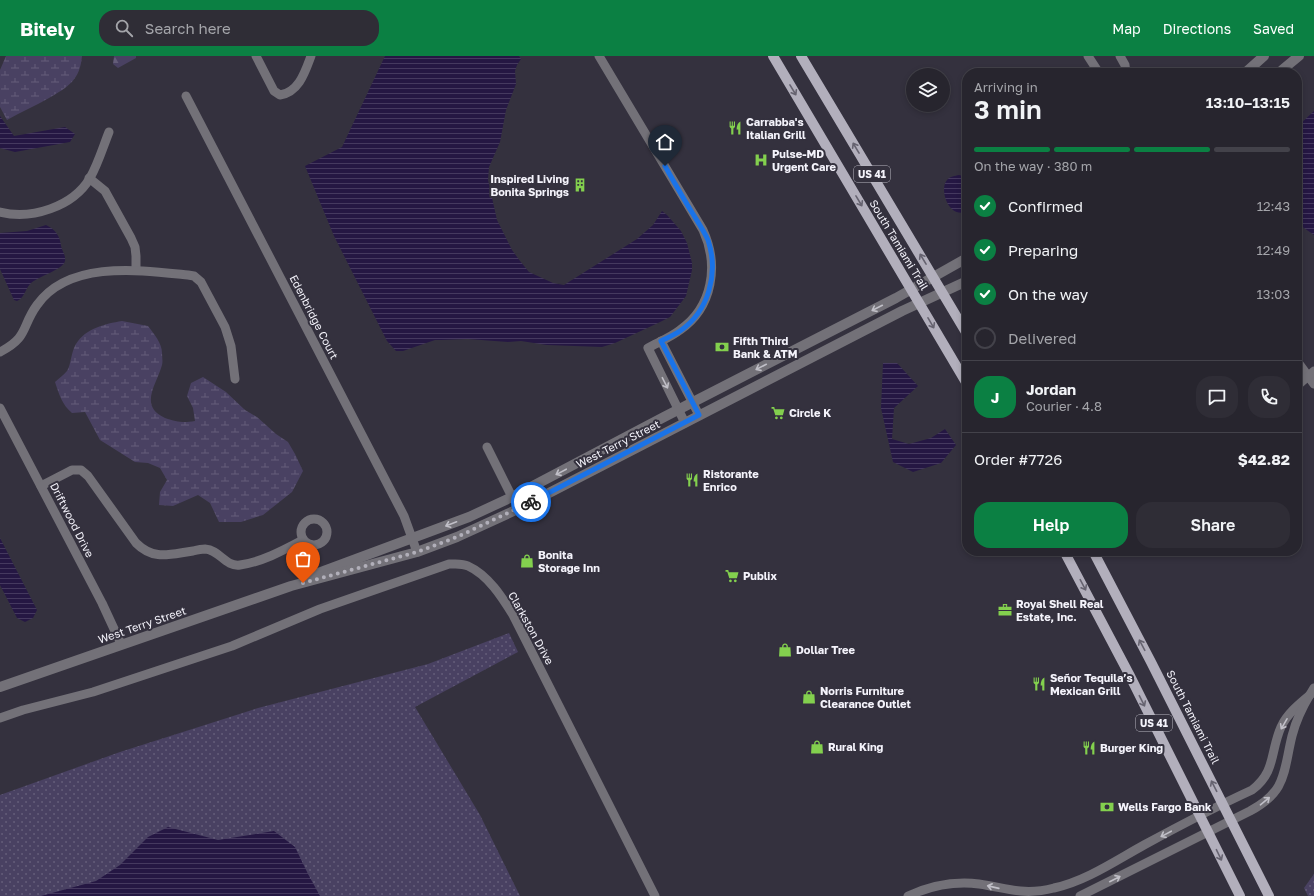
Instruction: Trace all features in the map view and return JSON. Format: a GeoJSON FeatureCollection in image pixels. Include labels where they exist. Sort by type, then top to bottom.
{"type":"FeatureCollection","features":[{"type":"Feature","properties":{"kind":"main road","name":"South Tamiami Trail"},"geometry":{"type":"LineString","coordinates":[[773,56],[962,375]]}},
{"type":"Feature","properties":{"kind":"main road","name":"South Tamiami Trail"},"geometry":{"type":"LineString","coordinates":[[801,56],[962,325]]}},
{"type":"Feature","properties":{"kind":"main road","name":"US 41"},"geometry":{"type":"LineString","coordinates":[[1067,556],[1126,667],[1240,896]]}},
{"type":"Feature","properties":{"kind":"main road","name":"South Tamiami Trail"},"geometry":{"type":"LineString","coordinates":[[1096,556],[1152,662],[1269,896]]}},
{"type":"Feature","properties":{"kind":"street"},"geometry":{"type":"LineString","coordinates":[[256,56],[274,91],[280,95],[287,94],[293,90],[303,77],[311,56]]}},
{"type":"Feature","properties":{"kind":"street"},"geometry":{"type":"LineString","coordinates":[[599,56],[703,230],[711,252],[712,274],[710,288],[705,302],[698,313],[680,330],[648,348],[685,423]]}},
{"type":"Feature","properties":{"kind":"street"},"geometry":{"type":"LineString","coordinates":[[1088,56],[1095,68]]}},
{"type":"Feature","properties":{"kind":"street"},"geometry":{"type":"LineString","coordinates":[[1120,56],[1125,68]]}},
{"type":"Feature","properties":{"kind":"street"},"geometry":{"type":"LineString","coordinates":[[1251,68],[1264,56]]}},
{"type":"Feature","properties":{"kind":"street"},"geometry":{"type":"LineString","coordinates":[[1284,68],[1299,56]]}},
{"type":"Feature","properties":{"kind":"street","name":"Edenbridge Court"},"geometry":{"type":"LineString","coordinates":[[186,96],[404,516],[417,552]]}},
{"type":"Feature","properties":{"kind":"street"},"geometry":{"type":"LineString","coordinates":[[0,212],[21,215],[40,212],[67,200],[79,190],[89,178],[109,132]]}},
{"type":"Feature","properties":{"kind":"street"},"geometry":{"type":"LineString","coordinates":[[89,178],[105,191],[131,238],[136,256],[136,270]]}},
{"type":"Feature","properties":{"kind":"street","name":"West Terry Street"},"geometry":{"type":"LineString","coordinates":[[291,586],[313,574],[469,517],[512,497],[692,402],[934,278],[962,261]]}},
{"type":"Feature","properties":{"kind":"street"},"geometry":{"type":"LineString","coordinates":[[0,352],[16,342],[22,335],[36,306],[45,295],[56,286],[74,278],[100,272],[136,270],[188,275],[194,276],[201,282],[230,340],[235,379]]}},
{"type":"Feature","properties":{"kind":"street","name":"West Terry Street"},"geometry":{"type":"LineString","coordinates":[[0,687],[291,586],[417,552],[457,537],[518,509],[699,415],[962,284]]}},
{"type":"Feature","properties":{"kind":"street"},"geometry":{"type":"LineString","coordinates":[[661,341],[699,415]]}},
{"type":"Feature","properties":{"kind":"street"},"geometry":{"type":"LineString","coordinates":[[1302,366],[1312,377],[1302,383]]}},
{"type":"Feature","properties":{"kind":"street","name":"Driftwood Drive"},"geometry":{"type":"LineString","coordinates":[[0,408],[102,602],[121,644]]}},
{"type":"Feature","properties":{"kind":"street"},"geometry":{"type":"LineString","coordinates":[[487,447],[512,497]]}},
{"type":"Feature","properties":{"kind":"street"},"geometry":{"type":"LineString","coordinates":[[41,486],[72,470],[81,470],[88,476],[136,543],[143,550],[160,556],[205,549],[215,552],[230,564],[239,565],[265,557],[303,540]]}},
{"type":"Feature","properties":{"kind":"street","name":"Clarkston Drive"},"geometry":{"type":"LineString","coordinates":[[0,718],[23,710],[106,687],[243,642],[320,609],[449,564],[459,563],[468,566],[485,578],[494,587],[512,615],[655,896]]}},
{"type":"Feature","properties":{"kind":"street"},"geometry":{"type":"LineString","coordinates":[[1076,881],[1082,895],[1260,806],[1276,791],[1282,781],[1292,734],[1312,692]]}},
{"type":"Feature","properties":{"kind":"street"},"geometry":{"type":"LineString","coordinates":[[908,896],[931,887],[950,884],[978,884],[1013,891],[1033,892],[1056,888],[1085,878],[1200,816],[1252,790],[1263,781],[1270,768],[1281,727],[1296,706],[1312,692]]}},
{"type":"Feature","properties":{"kind":"green space"},"geometry":{"type":"Polygon","coordinates":[[[6,56],[82,56],[79,71],[72,82],[49,98],[7,120],[0,107],[0,70],[6,56]]]}},
{"type":"Feature","properties":{"kind":"green space"},"geometry":{"type":"Polygon","coordinates":[[[114,56],[136,56],[136,58],[118,68],[113,64],[114,56]]]}},
{"type":"Feature","properties":{"kind":"green space"},"geometry":{"type":"Polygon","coordinates":[[[122,321],[148,326],[161,346],[162,364],[151,401],[152,407],[157,413],[165,418],[177,421],[195,421],[193,408],[187,396],[191,383],[203,377],[226,392],[245,410],[257,417],[276,434],[288,442],[303,471],[292,492],[263,515],[241,522],[219,522],[210,503],[198,495],[173,506],[159,505],[160,492],[167,480],[160,468],[148,463],[135,462],[100,440],[85,412],[72,413],[66,406],[61,399],[55,382],[67,371],[74,347],[85,334],[90,330],[103,325],[122,321]]]}},
{"type":"Feature","properties":{"kind":"green space"},"geometry":{"type":"Polygon","coordinates":[[[509,633],[518,652],[415,707],[480,815],[520,896],[0,896],[0,795],[120,752],[258,708],[428,664],[509,633]]]}},
{"type":"Feature","properties":{"kind":"green space"},"geometry":{"type":"Polygon","coordinates":[[[1314,874],[1314,896],[1308,896],[1304,888],[1314,874]]]}},
{"type":"Feature","properties":{"kind":"shaded area"},"geometry":{"type":"Polygon","coordinates":[[[385,56],[519,56],[521,59],[515,71],[516,84],[506,110],[500,142],[489,167],[488,180],[497,220],[512,250],[529,272],[553,283],[564,285],[637,239],[653,225],[662,211],[681,231],[687,243],[692,263],[692,270],[686,296],[670,317],[615,343],[602,347],[547,345],[521,341],[508,342],[468,339],[435,340],[403,351],[396,351],[387,341],[334,236],[305,166],[342,147],[385,56]]]}},
{"type":"Feature","properties":{"kind":"shaded area"},"geometry":{"type":"Polygon","coordinates":[[[1314,111],[1314,235],[1302,227],[1302,122],[1314,111]]]}},
{"type":"Feature","properties":{"kind":"shaded area"},"geometry":{"type":"Polygon","coordinates":[[[0,116],[14,136],[65,127],[75,134],[70,142],[15,152],[0,148],[0,116]]]}},
{"type":"Feature","properties":{"kind":"shaded area"},"geometry":{"type":"Polygon","coordinates":[[[962,176],[962,212],[953,210],[947,203],[944,187],[947,180],[951,177],[962,176]]]}},
{"type":"Feature","properties":{"kind":"shaded area"},"geometry":{"type":"Polygon","coordinates":[[[46,225],[58,236],[65,261],[60,267],[30,284],[21,298],[17,301],[14,300],[0,269],[0,233],[27,231],[46,225]]]}},
{"type":"Feature","properties":{"kind":"shaded area"},"geometry":{"type":"Polygon","coordinates":[[[883,363],[897,363],[918,386],[894,408],[892,439],[909,444],[931,438],[945,429],[956,445],[941,463],[913,472],[893,462],[881,408],[883,363]]]}},
{"type":"Feature","properties":{"kind":"shaded area"},"geometry":{"type":"Polygon","coordinates":[[[0,538],[37,610],[33,618],[25,622],[17,618],[0,585],[0,538]]]}},
{"type":"Feature","properties":{"kind":"shaded area"},"geometry":{"type":"Polygon","coordinates":[[[168,827],[218,840],[274,831],[295,847],[320,896],[41,896],[96,881],[120,865],[148,837],[168,827]]]}},
{"type":"Feature","properties":{"kind":"way so far"},"geometry":{"type":"LineString","coordinates":[[303,583],[417,552],[457,537],[531,502]]}},
{"type":"Feature","properties":{"kind":"place","name":"Carrabba's Italian Grill"},"geometry":{"type":"Point","coordinates":[735,128]}},
{"type":"Feature","properties":{"kind":"place","name":"Pulse-MD Urgent Care"},"geometry":{"type":"Point","coordinates":[761,160]}},
{"type":"Feature","properties":{"kind":"place","name":"Inspired Living Bonita Springs"},"geometry":{"type":"Point","coordinates":[580,185]}},
{"type":"Feature","properties":{"kind":"place","name":"Fifth Third Bank & ATM"},"geometry":{"type":"Point","coordinates":[722,347]}},
{"type":"Feature","properties":{"kind":"place","name":"Circle K"},"geometry":{"type":"Point","coordinates":[778,413]}},
{"type":"Feature","properties":{"kind":"place","name":"Ristorante Enrico"},"geometry":{"type":"Point","coordinates":[692,480]}},
{"type":"Feature","properties":{"kind":"place","name":"Bonita Storage Inn"},"geometry":{"type":"Point","coordinates":[527,561]}},
{"type":"Feature","properties":{"kind":"place","name":"Publix"},"geometry":{"type":"Point","coordinates":[732,576]}},
{"type":"Feature","properties":{"kind":"place","name":"Royal Shell Real Estate, Inc."},"geometry":{"type":"Point","coordinates":[1005,610]}},
{"type":"Feature","properties":{"kind":"place","name":"Dollar Tree"},"geometry":{"type":"Point","coordinates":[785,650]}},
{"type":"Feature","properties":{"kind":"place","name":"Señor Tequila’s Mexican Grill"},"geometry":{"type":"Point","coordinates":[1039,684]}},
{"type":"Feature","properties":{"kind":"place","name":"Norris Furniture Clearance Outlet"},"geometry":{"type":"Point","coordinates":[809,697]}},
{"type":"Feature","properties":{"kind":"place","name":"Rural King"},"geometry":{"type":"Point","coordinates":[817,747]}},
{"type":"Feature","properties":{"kind":"place","name":"Burger King"},"geometry":{"type":"Point","coordinates":[1089,748]}},
{"type":"Feature","properties":{"kind":"place","name":"Wells Fargo Bank"},"geometry":{"type":"Point","coordinates":[1107,807]}},
{"type":"Feature","properties":{"kind":"route"},"geometry":{"type":"LineString","coordinates":[[531,502],[699,415],[661,341],[689,323],[705,302],[710,288],[712,274],[711,252],[708,240],[703,230],[665,166]]}}]}
